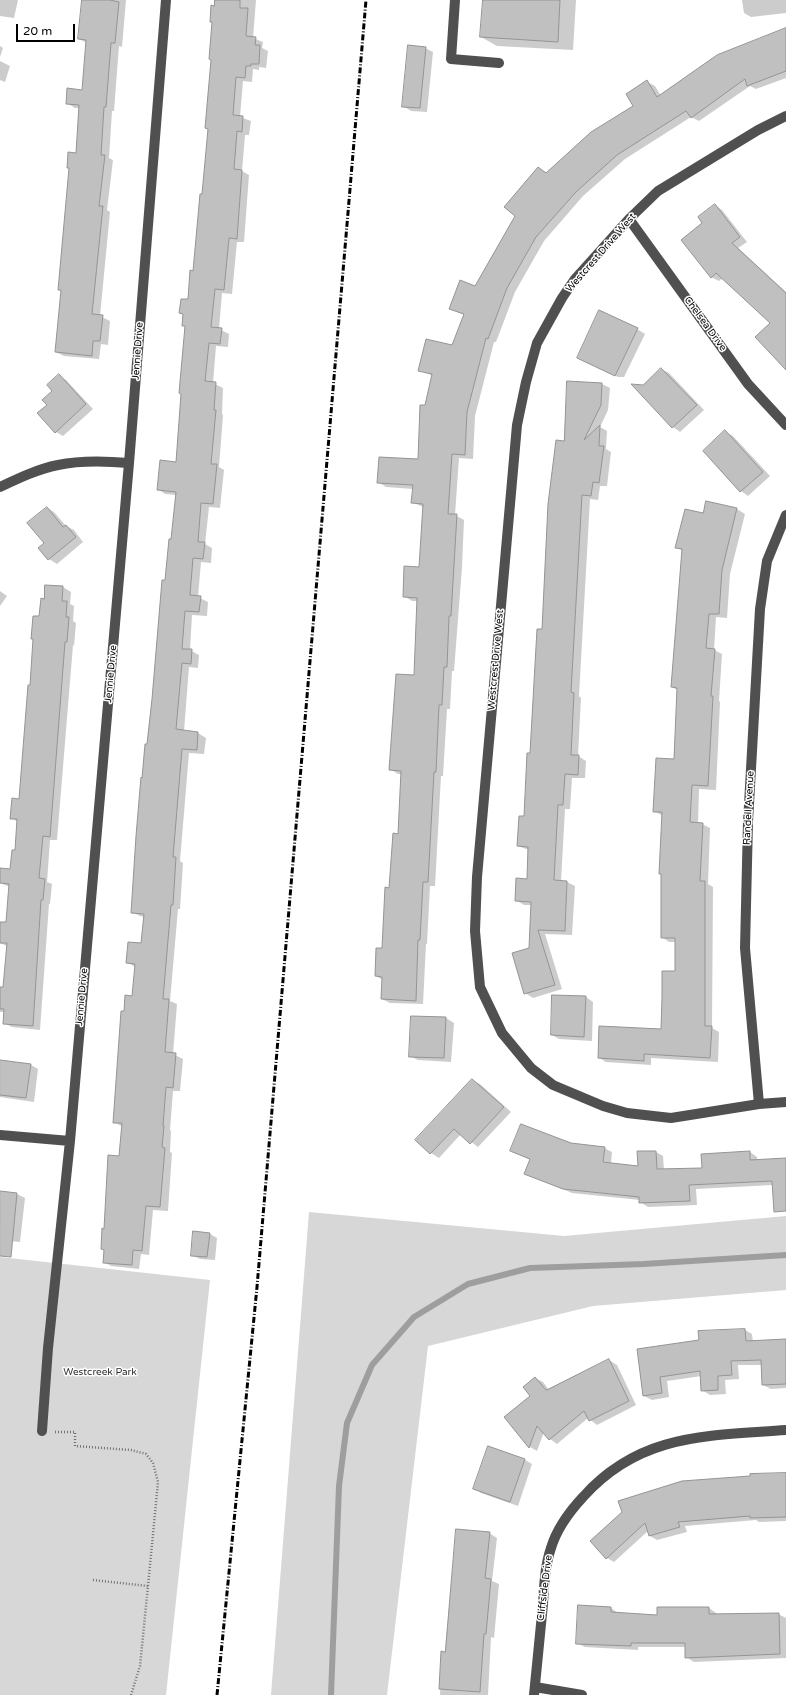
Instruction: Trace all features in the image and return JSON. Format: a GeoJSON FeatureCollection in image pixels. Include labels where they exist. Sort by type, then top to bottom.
{"type":"FeatureCollection","features":[{"type":"Feature","properties":{"kind":"street","name":"Jennie Drive"},"geometry":{"type":"LineString","coordinates":[[42,1431],[48,1348],[70,1141],[129,462],[166,0]]}},
{"type":"Feature","properties":{"kind":"street"},"geometry":{"type":"LineString","coordinates":[[455,0],[451,59],[499,63]]}},
{"type":"Feature","properties":{"kind":"street","name":"Westcrest Drive West"},"geometry":{"type":"LineString","coordinates":[[786,116],[758,130],[658,192],[629,219],[575,279],[562,298],[537,343],[526,382],[517,425],[477,877],[475,931],[480,987],[502,1033],[531,1068],[553,1085],[604,1106],[627,1113],[671,1118],[759,1104],[786,1102]]}},
{"type":"Feature","properties":{"kind":"street","name":"Chelsea Drive"},"geometry":{"type":"LineString","coordinates":[[629,219],[748,384],[786,425]]}},
{"type":"Feature","properties":{"kind":"street"},"geometry":{"type":"LineString","coordinates":[[0,487],[33,472],[59,464],[98,461],[129,462]]}},
{"type":"Feature","properties":{"kind":"street","name":"Randell Avenue"},"geometry":{"type":"LineString","coordinates":[[759,1104],[745,948],[748,822],[760,609],[767,561],[786,515]]}},
{"type":"Feature","properties":{"kind":"street"},"geometry":{"type":"LineString","coordinates":[[0,1135],[70,1141]]}},
{"type":"Feature","properties":{"kind":"street","name":"Cliffside Drive"},"geometry":{"type":"LineString","coordinates":[[535,1691],[545,1579],[550,1548],[559,1528],[573,1507],[598,1480],[625,1460],[668,1443],[701,1437],[786,1430]]}},
{"type":"Feature","properties":{"kind":"street"},"geometry":{"type":"LineString","coordinates":[[535,1691],[582,1695]]}},
{"type":"Feature","properties":{"kind":"path"},"geometry":{"type":"LineString","coordinates":[[42,1431],[75,1432],[74,1446],[131,1450],[146,1454],[153,1463],[158,1482],[140,1666],[131,1695]]}},
{"type":"Feature","properties":{"kind":"path"},"geometry":{"type":"LineString","coordinates":[[93,1580],[148,1586]]}},
{"type":"Feature","properties":{"kind":"green space"},"geometry":{"type":"Polygon","coordinates":[[[309,1212],[564,1236],[786,1216],[786,1290],[593,1306],[428,1346],[387,1695],[271,1695],[309,1212]]]}},
{"type":"Feature","properties":{"kind":"green space","name":"Westcreek Park"},"geometry":{"type":"Polygon","coordinates":[[[0,1257],[210,1280],[166,1695],[0,1695],[0,1257]]]}},
{"type":"Feature","properties":{"kind":"building"},"geometry":{"type":"Polygon","coordinates":[[[82,0],[110,0],[119,2],[115,43],[111,43],[106,107],[104,107],[101,155],[105,155],[99,206],[103,206],[92,314],[103,315],[100,341],[93,341],[92,356],[55,352],[61,290],[58,290],[69,168],[67,168],[68,152],[76,153],[79,105],[66,104],[67,88],[82,90],[86,40],[78,39],[82,0]]]}},
{"type":"Feature","properties":{"kind":"building"},"geometry":{"type":"Polygon","coordinates":[[[215,0],[240,0],[240,8],[248,8],[246,36],[256,37],[255,45],[260,45],[259,64],[251,64],[251,66],[246,66],[245,78],[236,77],[233,115],[243,116],[242,132],[237,131],[234,169],[242,170],[237,239],[229,238],[224,290],[215,289],[211,327],[222,328],[220,344],[209,343],[205,381],[216,382],[214,410],[216,410],[211,464],[217,464],[213,504],[201,503],[198,542],[205,542],[203,559],[193,558],[190,595],[201,596],[199,612],[185,611],[182,649],[192,649],[191,664],[182,663],[176,729],[198,732],[197,750],[182,749],[173,857],[176,857],[173,905],[171,905],[163,999],[169,999],[165,1052],[176,1053],[173,1088],[166,1087],[162,1147],[165,1148],[160,1207],[146,1206],[142,1251],[133,1250],[132,1265],[103,1263],[104,1250],[101,1249],[102,1228],[104,1229],[108,1155],[119,1156],[122,1123],[113,1123],[121,1011],[124,1011],[125,995],[132,996],[135,964],[126,963],[128,942],[141,943],[144,914],[131,913],[141,777],[142,778],[145,744],[147,744],[152,699],[162,580],[165,580],[176,492],[157,490],[160,460],[176,462],[181,394],[179,393],[185,326],[182,326],[183,314],[179,313],[181,299],[188,299],[190,270],[193,271],[200,194],[202,194],[208,129],[205,128],[211,60],[209,59],[212,22],[210,22],[211,5],[214,6],[215,0]]]}},
{"type":"Feature","properties":{"kind":"building"},"geometry":{"type":"Polygon","coordinates":[[[483,0],[560,0],[558,42],[480,37],[483,0]]]}},
{"type":"Feature","properties":{"kind":"building"},"geometry":{"type":"Polygon","coordinates":[[[786,28],[786,71],[747,86],[745,79],[691,118],[686,111],[617,155],[576,192],[536,237],[507,288],[488,339],[486,338],[467,412],[465,455],[452,454],[448,514],[457,514],[451,616],[449,616],[447,667],[444,667],[442,705],[439,705],[428,882],[423,882],[420,940],[418,940],[416,1001],[381,999],[382,977],[375,976],[376,948],[382,948],[385,887],[389,888],[393,833],[398,834],[401,771],[389,770],[396,674],[414,675],[417,598],[403,597],[404,566],[419,567],[423,504],[411,503],[413,485],[377,483],[379,457],[418,459],[420,405],[425,405],[432,374],[418,371],[426,339],[452,345],[464,314],[449,309],[460,280],[475,286],[515,216],[504,207],[538,167],[546,173],[591,132],[633,106],[626,94],[647,80],[657,97],[717,55],[786,28]]]}},
{"type":"Feature","properties":{"kind":"building"},"geometry":{"type":"Polygon","coordinates":[[[408,45],[426,47],[420,108],[402,107],[408,45]]]}},
{"type":"Feature","properties":{"kind":"building"},"geometry":{"type":"Polygon","coordinates":[[[715,204],[740,237],[732,243],[786,293],[786,370],[755,337],[770,323],[716,273],[711,278],[681,240],[702,223],[698,217],[715,204]]]}},
{"type":"Feature","properties":{"kind":"building"},"geometry":{"type":"Polygon","coordinates":[[[599,310],[638,328],[615,376],[577,358],[599,310]]]}},
{"type":"Feature","properties":{"kind":"building"},"geometry":{"type":"Polygon","coordinates":[[[661,368],[697,405],[672,428],[631,384],[643,385],[661,368]]]}},
{"type":"Feature","properties":{"kind":"building"},"geometry":{"type":"Polygon","coordinates":[[[59,374],[86,404],[55,433],[37,413],[47,405],[42,400],[52,391],[47,385],[59,374]]]}},
{"type":"Feature","properties":{"kind":"building"},"geometry":{"type":"Polygon","coordinates":[[[567,381],[602,383],[601,405],[584,440],[600,425],[599,446],[604,446],[599,483],[593,482],[591,496],[582,495],[571,692],[574,693],[571,755],[579,755],[578,775],[565,774],[563,805],[558,805],[554,880],[567,881],[565,931],[538,930],[555,985],[524,994],[512,953],[529,948],[531,902],[515,901],[516,878],[527,879],[528,847],[517,846],[519,816],[524,816],[527,753],[530,753],[537,629],[542,629],[548,504],[556,440],[564,441],[567,381]]]}},
{"type":"Feature","properties":{"kind":"building"},"geometry":{"type":"Polygon","coordinates":[[[725,430],[763,472],[740,492],[703,451],[725,430]]]}},
{"type":"Feature","properties":{"kind":"building"},"geometry":{"type":"Polygon","coordinates":[[[706,501],[737,508],[722,570],[719,614],[709,614],[706,648],[715,649],[711,696],[713,696],[708,786],[692,785],[690,822],[703,823],[700,881],[705,881],[705,1026],[712,1026],[710,1058],[644,1054],[644,1061],[598,1058],[599,1026],[661,1029],[662,971],[675,971],[675,938],[661,938],[661,874],[659,874],[662,812],[653,812],[656,758],[674,759],[677,688],[671,687],[682,549],[675,548],[685,509],[703,513],[706,501]]]}},
{"type":"Feature","properties":{"kind":"building"},"geometry":{"type":"Polygon","coordinates":[[[47,507],[63,527],[66,525],[76,537],[48,560],[38,548],[44,543],[27,523],[47,507]]]}},
{"type":"Feature","properties":{"kind":"building"},"geometry":{"type":"Polygon","coordinates":[[[45,585],[63,586],[62,601],[67,601],[66,617],[69,617],[67,642],[65,642],[50,837],[43,836],[39,878],[45,879],[43,900],[41,900],[33,1026],[3,1024],[4,1009],[0,1009],[0,987],[3,987],[7,943],[0,943],[0,922],[6,922],[9,884],[0,883],[0,868],[10,869],[12,850],[15,850],[17,819],[10,819],[12,798],[19,799],[28,685],[30,685],[33,616],[39,616],[41,598],[44,599],[45,585]]]}},
{"type":"Feature","properties":{"kind":"building"},"geometry":{"type":"Polygon","coordinates":[[[552,995],[586,996],[584,1037],[551,1035],[552,995]]]}},
{"type":"Feature","properties":{"kind":"building"},"geometry":{"type":"Polygon","coordinates":[[[411,1016],[446,1017],[444,1058],[409,1057],[411,1016]]]}},
{"type":"Feature","properties":{"kind":"building"},"geometry":{"type":"Polygon","coordinates":[[[0,1060],[31,1064],[26,1098],[0,1095],[0,1060]]]}},
{"type":"Feature","properties":{"kind":"building"},"geometry":{"type":"Polygon","coordinates":[[[472,1079],[504,1107],[470,1144],[454,1129],[430,1154],[415,1140],[472,1079]]]}},
{"type":"Feature","properties":{"kind":"building"},"geometry":{"type":"Polygon","coordinates":[[[521,1124],[571,1143],[605,1147],[603,1162],[638,1166],[637,1151],[656,1151],[657,1169],[702,1168],[701,1154],[750,1151],[750,1160],[786,1158],[786,1211],[774,1212],[772,1181],[689,1185],[690,1201],[639,1203],[639,1197],[563,1189],[524,1174],[530,1159],[510,1151],[521,1124]]]}},
{"type":"Feature","properties":{"kind":"building"},"geometry":{"type":"Polygon","coordinates":[[[0,1191],[17,1193],[11,1257],[0,1256],[0,1191]]]}},
{"type":"Feature","properties":{"kind":"building"},"geometry":{"type":"Polygon","coordinates":[[[193,1231],[210,1233],[207,1257],[191,1256],[193,1231]]]}},
{"type":"Feature","properties":{"kind":"building"},"geometry":{"type":"Polygon","coordinates":[[[745,1329],[746,1341],[786,1339],[786,1384],[762,1385],[761,1360],[731,1361],[732,1375],[718,1376],[718,1390],[701,1391],[700,1371],[660,1377],[662,1393],[643,1396],[637,1349],[699,1340],[698,1331],[745,1329]]]}},
{"type":"Feature","properties":{"kind":"building"},"geometry":{"type":"Polygon","coordinates":[[[609,1359],[629,1401],[589,1421],[584,1411],[549,1440],[537,1426],[529,1448],[504,1417],[530,1396],[523,1387],[535,1377],[546,1390],[609,1359]]]}},
{"type":"Feature","properties":{"kind":"building"},"geometry":{"type":"Polygon","coordinates":[[[488,1446],[525,1459],[510,1502],[473,1489],[488,1446]]]}},
{"type":"Feature","properties":{"kind":"building"},"geometry":{"type":"Polygon","coordinates":[[[786,1473],[786,1517],[750,1518],[750,1516],[678,1522],[680,1527],[649,1536],[645,1523],[606,1559],[590,1541],[622,1512],[618,1501],[682,1481],[750,1476],[750,1474],[786,1473]]]}},
{"type":"Feature","properties":{"kind":"building"},"geometry":{"type":"Polygon","coordinates":[[[456,1529],[490,1532],[485,1578],[491,1579],[486,1634],[484,1634],[480,1692],[439,1689],[441,1651],[445,1652],[456,1529]]]}},
{"type":"Feature","properties":{"kind":"building"},"geometry":{"type":"Polygon","coordinates":[[[578,1605],[611,1607],[611,1612],[657,1615],[657,1607],[709,1607],[709,1614],[779,1613],[780,1654],[685,1658],[685,1643],[631,1643],[631,1646],[576,1644],[578,1605]]]}},
{"type":"Feature","properties":{"kind":"waterway"},"geometry":{"type":"LineString","coordinates":[[331,1695],[339,1486],[347,1423],[372,1365],[414,1317],[468,1284],[530,1268],[644,1264],[786,1255]]}},
{"type":"Feature","properties":{"kind":"railway"},"geometry":{"type":"LineString","coordinates":[[217,1695],[257,1287],[366,0]]}}]}
